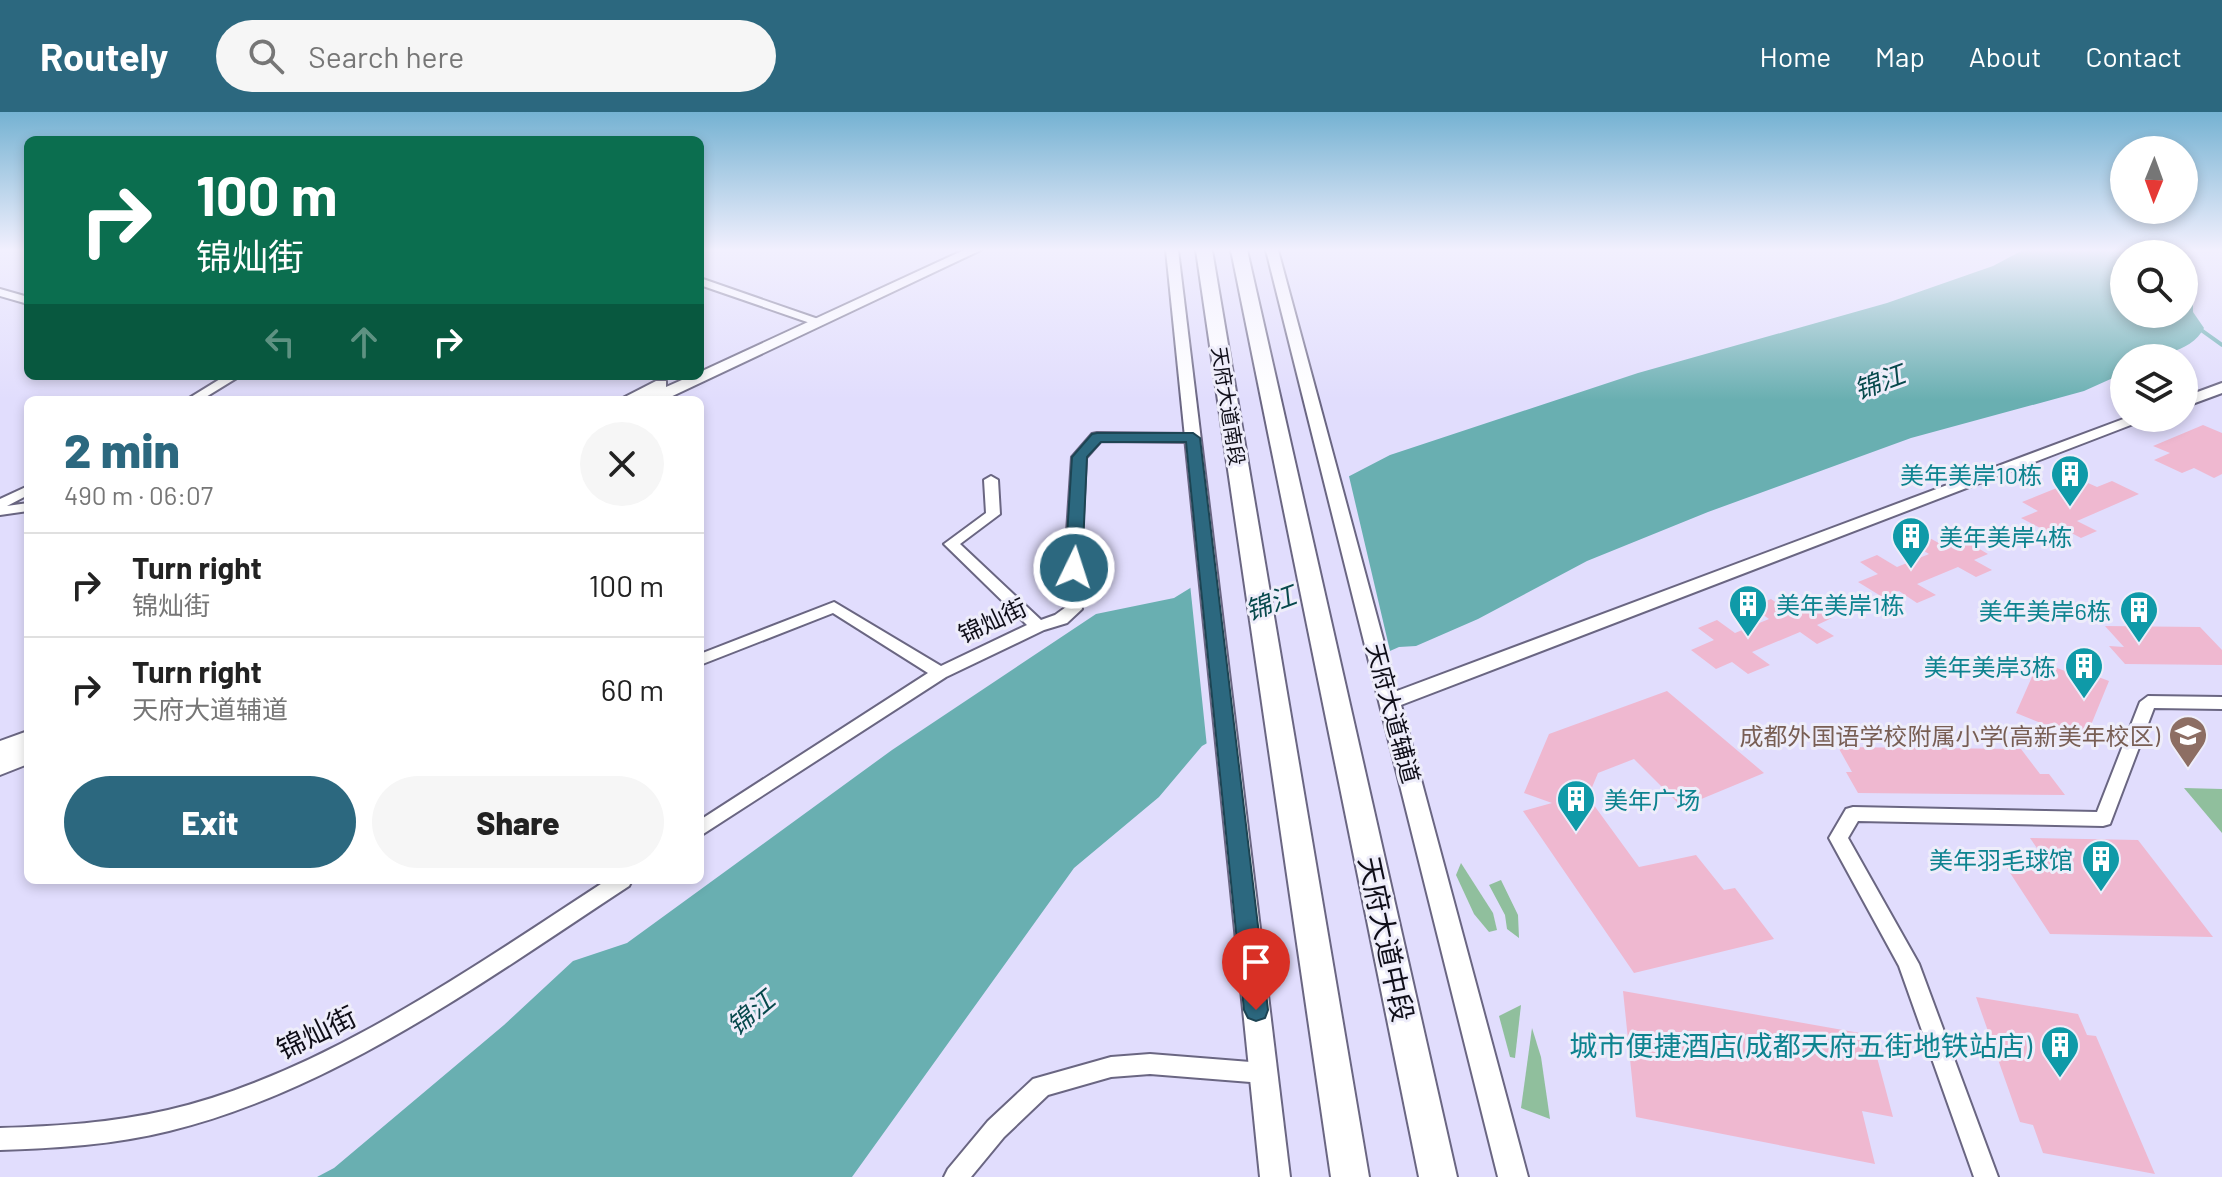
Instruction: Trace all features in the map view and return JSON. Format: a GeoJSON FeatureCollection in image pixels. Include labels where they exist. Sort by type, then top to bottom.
{"type":"FeatureCollection","features":[{"type":"Feature","properties":{"kind":"main road","name":"天府大道南段"},"geometry":{"type":"LineString","coordinates":[[1212,300],[1350,1177]]}},
{"type":"Feature","properties":{"kind":"main road","name":"天府大道南段"},"geometry":{"type":"LineString","coordinates":[[1250,300],[1337,702]]}},
{"type":"Feature","properties":{"kind":"main road","name":"天府大道中段"},"geometry":{"type":"LineString","coordinates":[[1337,702],[1438,1177]]}},
{"type":"Feature","properties":{"kind":"street"},"geometry":{"type":"LineString","coordinates":[[754,300],[812,320]]}},
{"type":"Feature","properties":{"kind":"street"},"geometry":{"type":"LineString","coordinates":[[704,374],[854,300]]}},
{"type":"Feature","properties":{"kind":"street"},"geometry":{"type":"LineString","coordinates":[[704,365],[859,300]]}},
{"type":"Feature","properties":{"kind":"street"},"geometry":{"type":"LineString","coordinates":[[1178,300],[1275,1177]]}},
{"type":"Feature","properties":{"kind":"street","name":"天府大道辅道"},"geometry":{"type":"LineString","coordinates":[[1285,300],[1513,1177]]}},
{"type":"Feature","properties":{"kind":"street"},"geometry":{"type":"LineString","coordinates":[[199,396],[227,380]]}},
{"type":"Feature","properties":{"kind":"street"},"geometry":{"type":"LineString","coordinates":[[636,396],[671,380]]}},
{"type":"Feature","properties":{"kind":"street"},"geometry":{"type":"LineString","coordinates":[[659,396],[691,380]]}},
{"type":"Feature","properties":{"kind":"street"},"geometry":{"type":"LineString","coordinates":[[2198,397],[2222,388]]}},
{"type":"Feature","properties":{"kind":"street"},"geometry":{"type":"LineString","coordinates":[[1388,689],[2110,429]]}},
{"type":"Feature","properties":{"kind":"street","name":"锦灿街"},"geometry":{"type":"LineString","coordinates":[[704,826],[940,673],[1038,626],[1061,619],[1074,609],[1071,592],[1079,457],[1097,437],[1193,438]]}},
{"type":"Feature","properties":{"kind":"street"},"geometry":{"type":"LineString","coordinates":[[991,480],[993,514],[951,544],[1038,626]]}},
{"type":"Feature","properties":{"kind":"street"},"geometry":{"type":"LineString","coordinates":[[0,504],[24,492]]}},
{"type":"Feature","properties":{"kind":"street"},"geometry":{"type":"LineString","coordinates":[[0,511],[24,508]]}},
{"type":"Feature","properties":{"kind":"street"},"geometry":{"type":"LineString","coordinates":[[704,658],[834,607],[940,673]]}},
{"type":"Feature","properties":{"kind":"street"},"geometry":{"type":"LineString","coordinates":[[1986,1177],[1909,964],[1838,838],[1853,814],[2103,819],[2148,702],[2222,703]]}},
{"type":"Feature","properties":{"kind":"street"},"geometry":{"type":"LineString","coordinates":[[0,750],[24,741]]}},
{"type":"Feature","properties":{"kind":"street"},"geometry":{"type":"LineString","coordinates":[[0,767],[24,757]]}},
{"type":"Feature","properties":{"kind":"street","name":"锦灿街"},"geometry":{"type":"LineString","coordinates":[[0,1139],[86,1136],[157,1123],[263,1090],[349,1051],[409,1018],[616,884]]}},
{"type":"Feature","properties":{"kind":"street"},"geometry":{"type":"LineString","coordinates":[[956,1177],[996,1129],[1041,1086],[1111,1067],[1150,1064],[1263,1073]]}},
{"type":"Feature","properties":{"kind":"shaded area"},"geometry":{"type":"Polygon","coordinates":[[[2184,788],[2222,789],[2222,833],[2184,788]]]}},
{"type":"Feature","properties":{"kind":"shaded area"},"geometry":{"type":"Polygon","coordinates":[[[1461,863],[1493,913],[1497,930],[1489,932],[1474,914],[1456,875],[1461,863]]]}},
{"type":"Feature","properties":{"kind":"shaded area"},"geometry":{"type":"Polygon","coordinates":[[[1501,880],[1518,915],[1519,938],[1507,929],[1505,915],[1489,885],[1501,880]]]}},
{"type":"Feature","properties":{"kind":"shaded area"},"geometry":{"type":"Polygon","coordinates":[[[1521,1005],[1515,1058],[1510,1057],[1499,1016],[1521,1005]]]}},
{"type":"Feature","properties":{"kind":"shaded area"},"geometry":{"type":"Polygon","coordinates":[[[1532,1028],[1541,1057],[1550,1119],[1521,1108],[1532,1028]]]}},
{"type":"Feature","properties":{"kind":"water","name":"锦江"},"geometry":{"type":"Polygon","coordinates":[[[1896,300],[2110,300],[2110,328],[2198,328],[2198,319],[2204,328],[2190,344],[2110,344],[2110,379],[2084,391],[1911,438],[1708,512],[1587,561],[1478,619],[1416,646],[1399,647],[1304,689],[1202,746],[1159,797],[1074,868],[852,1177],[317,1177],[334,1168],[504,1025],[573,961],[627,943],[892,750],[1096,614],[1174,598],[1275,536],[1338,482],[1390,455],[1638,373],[1896,300]]]}},
{"type":"Feature","properties":{"kind":"pier"},"geometry":{"type":"Polygon","coordinates":[[[1348,472],[1391,655],[1306,693],[1207,747],[1190,584],[1272,533],[1311,496],[1348,472]]]}},
{"type":"Feature","properties":{"kind":"building"},"geometry":{"type":"Polygon","coordinates":[[[2203,425],[2222,433],[2222,474],[2214,478],[2194,468],[2182,473],[2154,460],[2170,453],[2153,446],[2186,432],[2198,432],[2198,427],[2203,425]]]}},
{"type":"Feature","properties":{"kind":"building","name":"美年美岸10栋"},"geometry":{"type":"Polygon","coordinates":[[[2079,479],[2097,487],[2112,481],[2139,494],[2077,521],[2097,531],[2081,538],[2060,527],[2048,532],[2021,518],[2038,511],[2022,502],[2079,479]]]}},
{"type":"Feature","properties":{"kind":"building","name":"美年美岸4栋"},"geometry":{"type":"Polygon","coordinates":[[[1926,536],[1946,547],[1964,540],[1988,554],[1974,560],[1992,570],[1976,577],[1958,567],[1917,584],[1936,595],[1917,603],[1899,591],[1884,598],[1858,582],[1878,574],[1860,562],[1877,555],[1897,567],[1929,554],[1909,542],[1926,536]]]}},
{"type":"Feature","properties":{"kind":"building","name":"美年美岸1栋"},"geometry":{"type":"Polygon","coordinates":[[[1771,599],[1791,613],[1811,604],[1832,618],[1817,625],[1834,636],[1817,644],[1800,632],[1752,652],[1770,665],[1748,674],[1732,662],[1716,669],[1691,650],[1714,640],[1698,628],[1717,620],[1735,633],[1769,619],[1752,607],[1771,599]]]}},
{"type":"Feature","properties":{"kind":"building","name":"美年美岸6栋"},"geometry":{"type":"Polygon","coordinates":[[[2105,626],[2200,627],[2222,650],[2222,665],[2125,664],[2109,646],[2124,647],[2105,626]]]}},
{"type":"Feature","properties":{"kind":"building","name":"美年美岸3栋"},"geometry":{"type":"Polygon","coordinates":[[[2039,661],[2078,676],[2080,670],[2109,681],[2082,747],[2053,735],[2056,729],[2016,713],[2039,661]]]}},
{"type":"Feature","properties":{"kind":"building","name":"美年广场"},"geometry":{"type":"Polygon","coordinates":[[[1667,691],[1764,773],[1682,807],[1634,759],[1598,773],[1588,797],[1639,867],[1696,855],[1724,890],[1735,888],[1774,939],[1634,973],[1523,811],[1552,803],[1524,793],[1549,734],[1667,691]]]}},
{"type":"Feature","properties":{"kind":"building"},"geometry":{"type":"Polygon","coordinates":[[[1838,747],[2021,749],[2040,774],[2049,774],[2065,795],[1858,793],[1846,772],[1852,772],[1838,747]]]}},
{"type":"Feature","properties":{"kind":"building","name":"美年羽毛球馆"},"geometry":{"type":"Polygon","coordinates":[[[2030,838],[2138,840],[2213,937],[2050,934],[1995,850],[2039,851],[2030,838]]]}},
{"type":"Feature","properties":{"kind":"building"},"geometry":{"type":"Polygon","coordinates":[[[1623,991],[1871,1035],[1893,1117],[1862,1111],[1875,1164],[1636,1117],[1623,991]]]}},
{"type":"Feature","properties":{"kind":"building","name":"城市便捷酒店(成都天府五街地铁站店)"},"geometry":{"type":"Polygon","coordinates":[[[1976,997],[2078,1014],[2087,1035],[2096,1036],[2155,1174],[2043,1153],[2033,1125],[2020,1122],[1976,997]]]}},
{"type":"Feature","properties":{"kind":"waterway"},"geometry":{"type":"LineString","coordinates":[[2198,328],[2222,345]]}},
{"type":"Feature","properties":{"kind":"place","name":"美年美岸10栋"},"geometry":{"type":"Point","coordinates":[2070,508]}},
{"type":"Feature","properties":{"kind":"place","name":"美年美岸4栋"},"geometry":{"type":"Point","coordinates":[1911,570]}},
{"type":"Feature","properties":{"kind":"place","name":"美年美岸1栋"},"geometry":{"type":"Point","coordinates":[1748,638]}},
{"type":"Feature","properties":{"kind":"place","name":"美年美岸6栋"},"geometry":{"type":"Point","coordinates":[2139,644]}},
{"type":"Feature","properties":{"kind":"place","name":"美年美岸3栋"},"geometry":{"type":"Point","coordinates":[2084,700]}},
{"type":"Feature","properties":{"kind":"place","name":"成都外国语学校附属小学(高新美年校区)"},"geometry":{"type":"Point","coordinates":[2188,769]}},
{"type":"Feature","properties":{"kind":"place","name":"美年广场"},"geometry":{"type":"Point","coordinates":[1576,833]}},
{"type":"Feature","properties":{"kind":"place","name":"美年羽毛球馆"},"geometry":{"type":"Point","coordinates":[2101,893]}},
{"type":"Feature","properties":{"kind":"place","name":"城市便捷酒店(成都天府五街地铁站店)"},"geometry":{"type":"Point","coordinates":[2060,1079]}},
{"type":"Feature","properties":{"kind":"route"},"geometry":{"type":"LineString","coordinates":[[1074,568],[1079,457],[1085,449],[1097,437],[1193,438],[1256,1010]]}}]}
